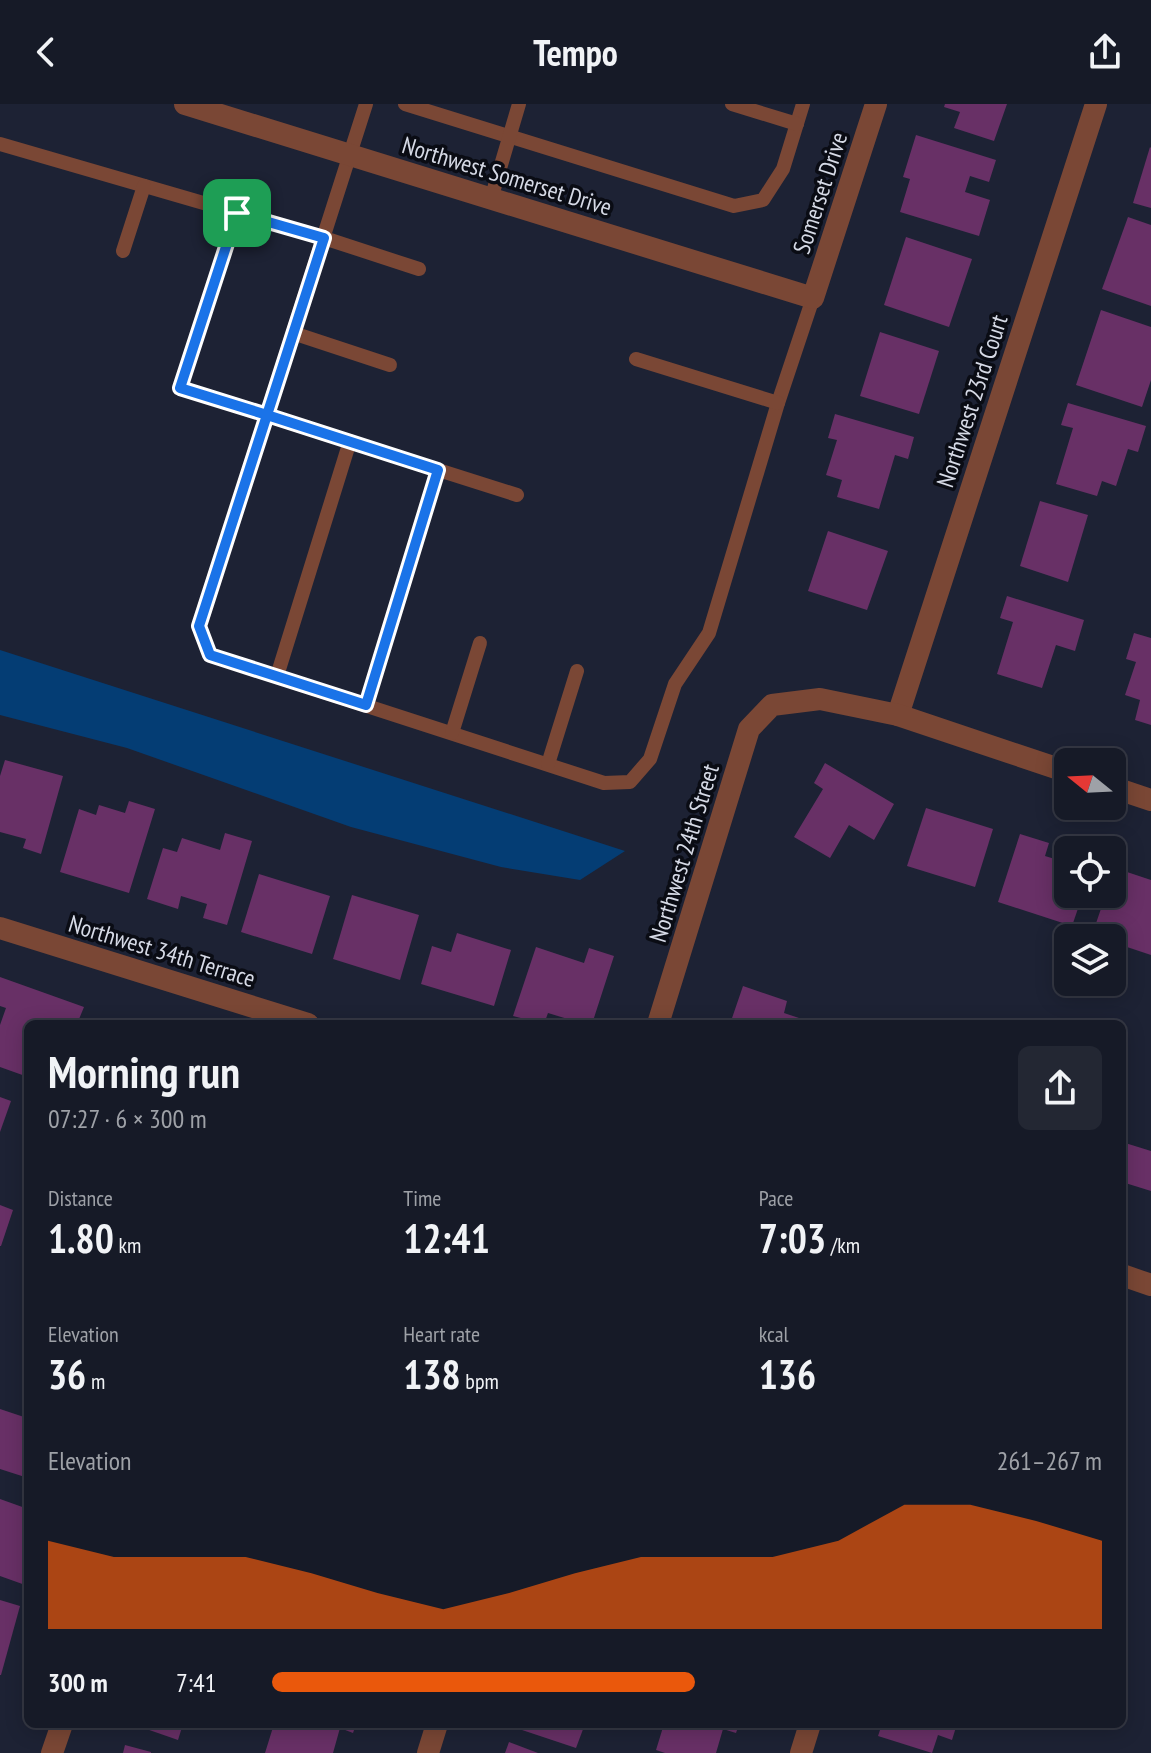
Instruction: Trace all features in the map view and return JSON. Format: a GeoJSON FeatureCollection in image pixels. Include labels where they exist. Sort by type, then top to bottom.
{"type":"FeatureCollection","features":[{"type":"Feature","properties":{"kind":"street","name":"Northwest Somerset Drive"},"geometry":{"type":"LineString","coordinates":[[185,104],[813,298]]}},
{"type":"Feature","properties":{"kind":"street","name":"Somerset Drive"},"geometry":{"type":"LineString","coordinates":[[813,298],[876,104]]}},
{"type":"Feature","properties":{"kind":"street","name":"Northwest 23rd Court"},"geometry":{"type":"LineString","coordinates":[[898,715],[1096,104]]}},
{"type":"Feature","properties":{"kind":"street","name":"Northwest 24th Street"},"geometry":{"type":"LineString","coordinates":[[659,1020],[749,729],[772,705],[820,699],[898,715]]}},
{"type":"Feature","properties":{"kind":"street"},"geometry":{"type":"LineString","coordinates":[[898,715],[1054,767]]}},
{"type":"Feature","properties":{"kind":"street"},"geometry":{"type":"LineString","coordinates":[[1126,792],[1151,800]]}},
{"type":"Feature","properties":{"kind":"street","name":"Northwest 34th Terrace"},"geometry":{"type":"LineString","coordinates":[[0,928],[289,1020]]}},
{"type":"Feature","properties":{"kind":"street"},"geometry":{"type":"LineString","coordinates":[[1126,1276],[1151,1285]]}},
{"type":"Feature","properties":{"kind":"street"},"geometry":{"type":"LineString","coordinates":[[52,1753],[61,1728]]}},
{"type":"Feature","properties":{"kind":"street"},"geometry":{"type":"LineString","coordinates":[[428,1753],[436,1728]]}},
{"type":"Feature","properties":{"kind":"street"},"geometry":{"type":"LineString","coordinates":[[801,1753],[809,1728]]}},
{"type":"Feature","properties":{"kind":"lane"},"geometry":{"type":"LineString","coordinates":[[366,104],[199,626],[210,655],[604,783],[630,782],[650,759],[675,684],[709,633],[813,298]]}},
{"type":"Feature","properties":{"kind":"lane"},"geometry":{"type":"LineString","coordinates":[[405,104],[734,206],[763,200],[783,169],[803,104]]}},
{"type":"Feature","properties":{"kind":"lane"},"geometry":{"type":"LineString","coordinates":[[491,199],[519,104]]}},
{"type":"Feature","properties":{"kind":"lane"},"geometry":{"type":"LineString","coordinates":[[732,104],[797,124]]}},
{"type":"Feature","properties":{"kind":"lane"},"geometry":{"type":"LineString","coordinates":[[0,144],[324,238],[419,269]]}},
{"type":"Feature","properties":{"kind":"lane"},"geometry":{"type":"LineString","coordinates":[[123,251],[144,186]]}},
{"type":"Feature","properties":{"kind":"lane"},"geometry":{"type":"LineString","coordinates":[[237,213],[180,388],[517,495]]}},
{"type":"Feature","properties":{"kind":"lane"},"geometry":{"type":"LineString","coordinates":[[293,333],[390,365]]}},
{"type":"Feature","properties":{"kind":"lane"},"geometry":{"type":"LineString","coordinates":[[636,359],[778,403]]}},
{"type":"Feature","properties":{"kind":"lane"},"geometry":{"type":"LineString","coordinates":[[277,676],[350,441]]}},
{"type":"Feature","properties":{"kind":"lane"},"geometry":{"type":"LineString","coordinates":[[366,705],[438,470]]}},
{"type":"Feature","properties":{"kind":"lane"},"geometry":{"type":"LineString","coordinates":[[452,733],[480,643]]}},
{"type":"Feature","properties":{"kind":"lane"},"geometry":{"type":"LineString","coordinates":[[548,764],[577,671]]}},
{"type":"Feature","properties":{"kind":"water"},"geometry":{"type":"Polygon","coordinates":[[[0,650],[625,851],[580,880],[501,867],[351,827],[127,748],[0,715],[0,650]]]}},
{"type":"Feature","properties":{"kind":"building"},"geometry":{"type":"Polygon","coordinates":[[[945,104],[1007,104],[994,141],[954,128],[960,112],[944,107],[945,104]]]}},
{"type":"Feature","properties":{"kind":"building"},"geometry":{"type":"Polygon","coordinates":[[[916,135],[996,160],[989,182],[970,176],[965,192],[990,200],[979,236],[900,212],[910,179],[903,177],[916,135]]]}},
{"type":"Feature","properties":{"kind":"building"},"geometry":{"type":"Polygon","coordinates":[[[1151,148],[1151,208],[1133,203],[1151,148]]]}},
{"type":"Feature","properties":{"kind":"building"},"geometry":{"type":"Polygon","coordinates":[[[1128,217],[1151,225],[1151,306],[1102,289],[1128,217]]]}},
{"type":"Feature","properties":{"kind":"building"},"geometry":{"type":"Polygon","coordinates":[[[906,237],[972,259],[949,327],[884,305],[906,237]]]}},
{"type":"Feature","properties":{"kind":"building"},"geometry":{"type":"Polygon","coordinates":[[[1101,310],[1151,327],[1151,380],[1142,407],[1076,385],[1101,310]]]}},
{"type":"Feature","properties":{"kind":"building"},"geometry":{"type":"Polygon","coordinates":[[[880,332],[939,351],[919,414],[860,396],[880,332]]]}},
{"type":"Feature","properties":{"kind":"building"},"geometry":{"type":"Polygon","coordinates":[[[1068,403],[1146,426],[1138,452],[1128,449],[1116,486],[1102,481],[1097,496],[1056,484],[1073,428],[1061,425],[1068,403]]]}},
{"type":"Feature","properties":{"kind":"building"},"geometry":{"type":"Polygon","coordinates":[[[835,414],[914,437],[908,459],[895,455],[879,509],[837,497],[842,480],[826,475],[837,440],[828,438],[835,414]]]}},
{"type":"Feature","properties":{"kind":"building"},"geometry":{"type":"Polygon","coordinates":[[[1040,501],[1088,515],[1068,582],[1020,566],[1040,501]]]}},
{"type":"Feature","properties":{"kind":"building"},"geometry":{"type":"Polygon","coordinates":[[[828,531],[888,551],[867,610],[808,591],[828,531]]]}},
{"type":"Feature","properties":{"kind":"building"},"geometry":{"type":"Polygon","coordinates":[[[1007,596],[1084,620],[1075,651],[1056,645],[1042,688],[997,674],[1013,622],[1000,618],[1007,596]]]}},
{"type":"Feature","properties":{"kind":"building"},"geometry":{"type":"Polygon","coordinates":[[[1134,633],[1151,638],[1151,725],[1135,720],[1140,700],[1125,695],[1136,662],[1126,659],[1134,633]]]}},
{"type":"Feature","properties":{"kind":"building"},"geometry":{"type":"Polygon","coordinates":[[[5,760],[63,776],[41,854],[23,848],[26,839],[0,832],[0,776],[5,760]]]}},
{"type":"Feature","properties":{"kind":"building"},"geometry":{"type":"Polygon","coordinates":[[[825,763],[894,804],[874,840],[849,825],[830,858],[794,837],[823,789],[814,783],[825,763]]]}},
{"type":"Feature","properties":{"kind":"building"},"geometry":{"type":"Polygon","coordinates":[[[129,801],[155,809],[129,893],[60,872],[79,809],[96,815],[99,805],[125,813],[129,801]]]}},
{"type":"Feature","properties":{"kind":"building"},"geometry":{"type":"Polygon","coordinates":[[[926,808],[993,829],[975,887],[907,866],[926,808]]]}},
{"type":"Feature","properties":{"kind":"building"},"geometry":{"type":"Polygon","coordinates":[[[225,833],[252,841],[227,925],[203,918],[207,904],[181,896],[178,909],[147,899],[163,848],[177,852],[182,838],[220,850],[225,833]]]}},
{"type":"Feature","properties":{"kind":"building"},"geometry":{"type":"Polygon","coordinates":[[[1020,834],[1049,843],[1045,856],[1054,859],[1054,908],[1078,908],[1073,924],[1066,924],[998,902],[1020,834]]]}},
{"type":"Feature","properties":{"kind":"building"},"geometry":{"type":"Polygon","coordinates":[[[1126,872],[1151,880],[1151,955],[1126,947],[1126,924],[1096,924],[1101,908],[1126,908],[1126,872]]]}},
{"type":"Feature","properties":{"kind":"building"},"geometry":{"type":"Polygon","coordinates":[[[259,874],[330,896],[312,954],[241,932],[259,874]]]}},
{"type":"Feature","properties":{"kind":"building"},"geometry":{"type":"Polygon","coordinates":[[[352,895],[419,915],[400,980],[333,959],[352,895]]]}},
{"type":"Feature","properties":{"kind":"building"},"geometry":{"type":"Polygon","coordinates":[[[457,933],[511,950],[494,1006],[421,984],[432,946],[451,952],[457,933]]]}},
{"type":"Feature","properties":{"kind":"building"},"geometry":{"type":"Polygon","coordinates":[[[536,947],[584,963],[589,948],[614,956],[593,1020],[571,1020],[548,1013],[545,1020],[513,1016],[536,947]]]}},
{"type":"Feature","properties":{"kind":"building"},"geometry":{"type":"Polygon","coordinates":[[[0,977],[84,1007],[79,1020],[24,1020],[24,1076],[0,1067],[0,1025],[6,1008],[0,1006],[0,977]]]}},
{"type":"Feature","properties":{"kind":"building"},"geometry":{"type":"Polygon","coordinates":[[[743,986],[787,1001],[784,1013],[805,1020],[731,1020],[743,986]]]}},
{"type":"Feature","properties":{"kind":"building"},"geometry":{"type":"Polygon","coordinates":[[[0,1097],[11,1101],[0,1132],[0,1097]]]}},
{"type":"Feature","properties":{"kind":"building"},"geometry":{"type":"Polygon","coordinates":[[[1126,1143],[1151,1151],[1151,1191],[1126,1183],[1126,1143]]]}},
{"type":"Feature","properties":{"kind":"building"},"geometry":{"type":"Polygon","coordinates":[[[0,1205],[13,1210],[1,1246],[0,1246],[0,1205]]]}},
{"type":"Feature","properties":{"kind":"building"},"geometry":{"type":"Polygon","coordinates":[[[0,1409],[24,1417],[24,1477],[0,1469],[0,1409]]]}},
{"type":"Feature","properties":{"kind":"building"},"geometry":{"type":"Polygon","coordinates":[[[0,1499],[24,1508],[24,1585],[0,1576],[0,1499]]]}},
{"type":"Feature","properties":{"kind":"building"},"geometry":{"type":"Polygon","coordinates":[[[0,1600],[20,1606],[1,1675],[0,1675],[0,1600]]]}},
{"type":"Feature","properties":{"kind":"building"},"geometry":{"type":"Polygon","coordinates":[[[144,1728],[182,1728],[178,1740],[144,1728]]]}},
{"type":"Feature","properties":{"kind":"building"},"geometry":{"type":"Polygon","coordinates":[[[273,1728],[340,1728],[333,1753],[265,1753],[273,1728]]]}},
{"type":"Feature","properties":{"kind":"building"},"geometry":{"type":"Polygon","coordinates":[[[516,1728],[584,1728],[576,1748],[516,1728]]]}},
{"type":"Feature","properties":{"kind":"building"},"geometry":{"type":"Polygon","coordinates":[[[663,1728],[738,1728],[736,1733],[723,1729],[716,1753],[665,1753],[656,1750],[663,1728]]]}},
{"type":"Feature","properties":{"kind":"building"},"geometry":{"type":"Polygon","coordinates":[[[881,1728],[956,1728],[952,1740],[938,1735],[932,1753],[878,1736],[881,1728]]]}},
{"type":"Feature","properties":{"kind":"building"},"geometry":{"type":"Polygon","coordinates":[[[509,1742],[538,1753],[505,1753],[509,1742]]]}},
{"type":"Feature","properties":{"kind":"building"},"geometry":{"type":"Polygon","coordinates":[[[125,1745],[151,1752],[151,1753],[123,1753],[125,1745]]]}},
{"type":"Feature","properties":{"kind":"route"},"geometry":{"type":"LineString","coordinates":[[237,213],[180,388],[267,415],[199,626],[210,655],[366,705],[438,470],[267,415],[324,238],[237,213]]}}]}
